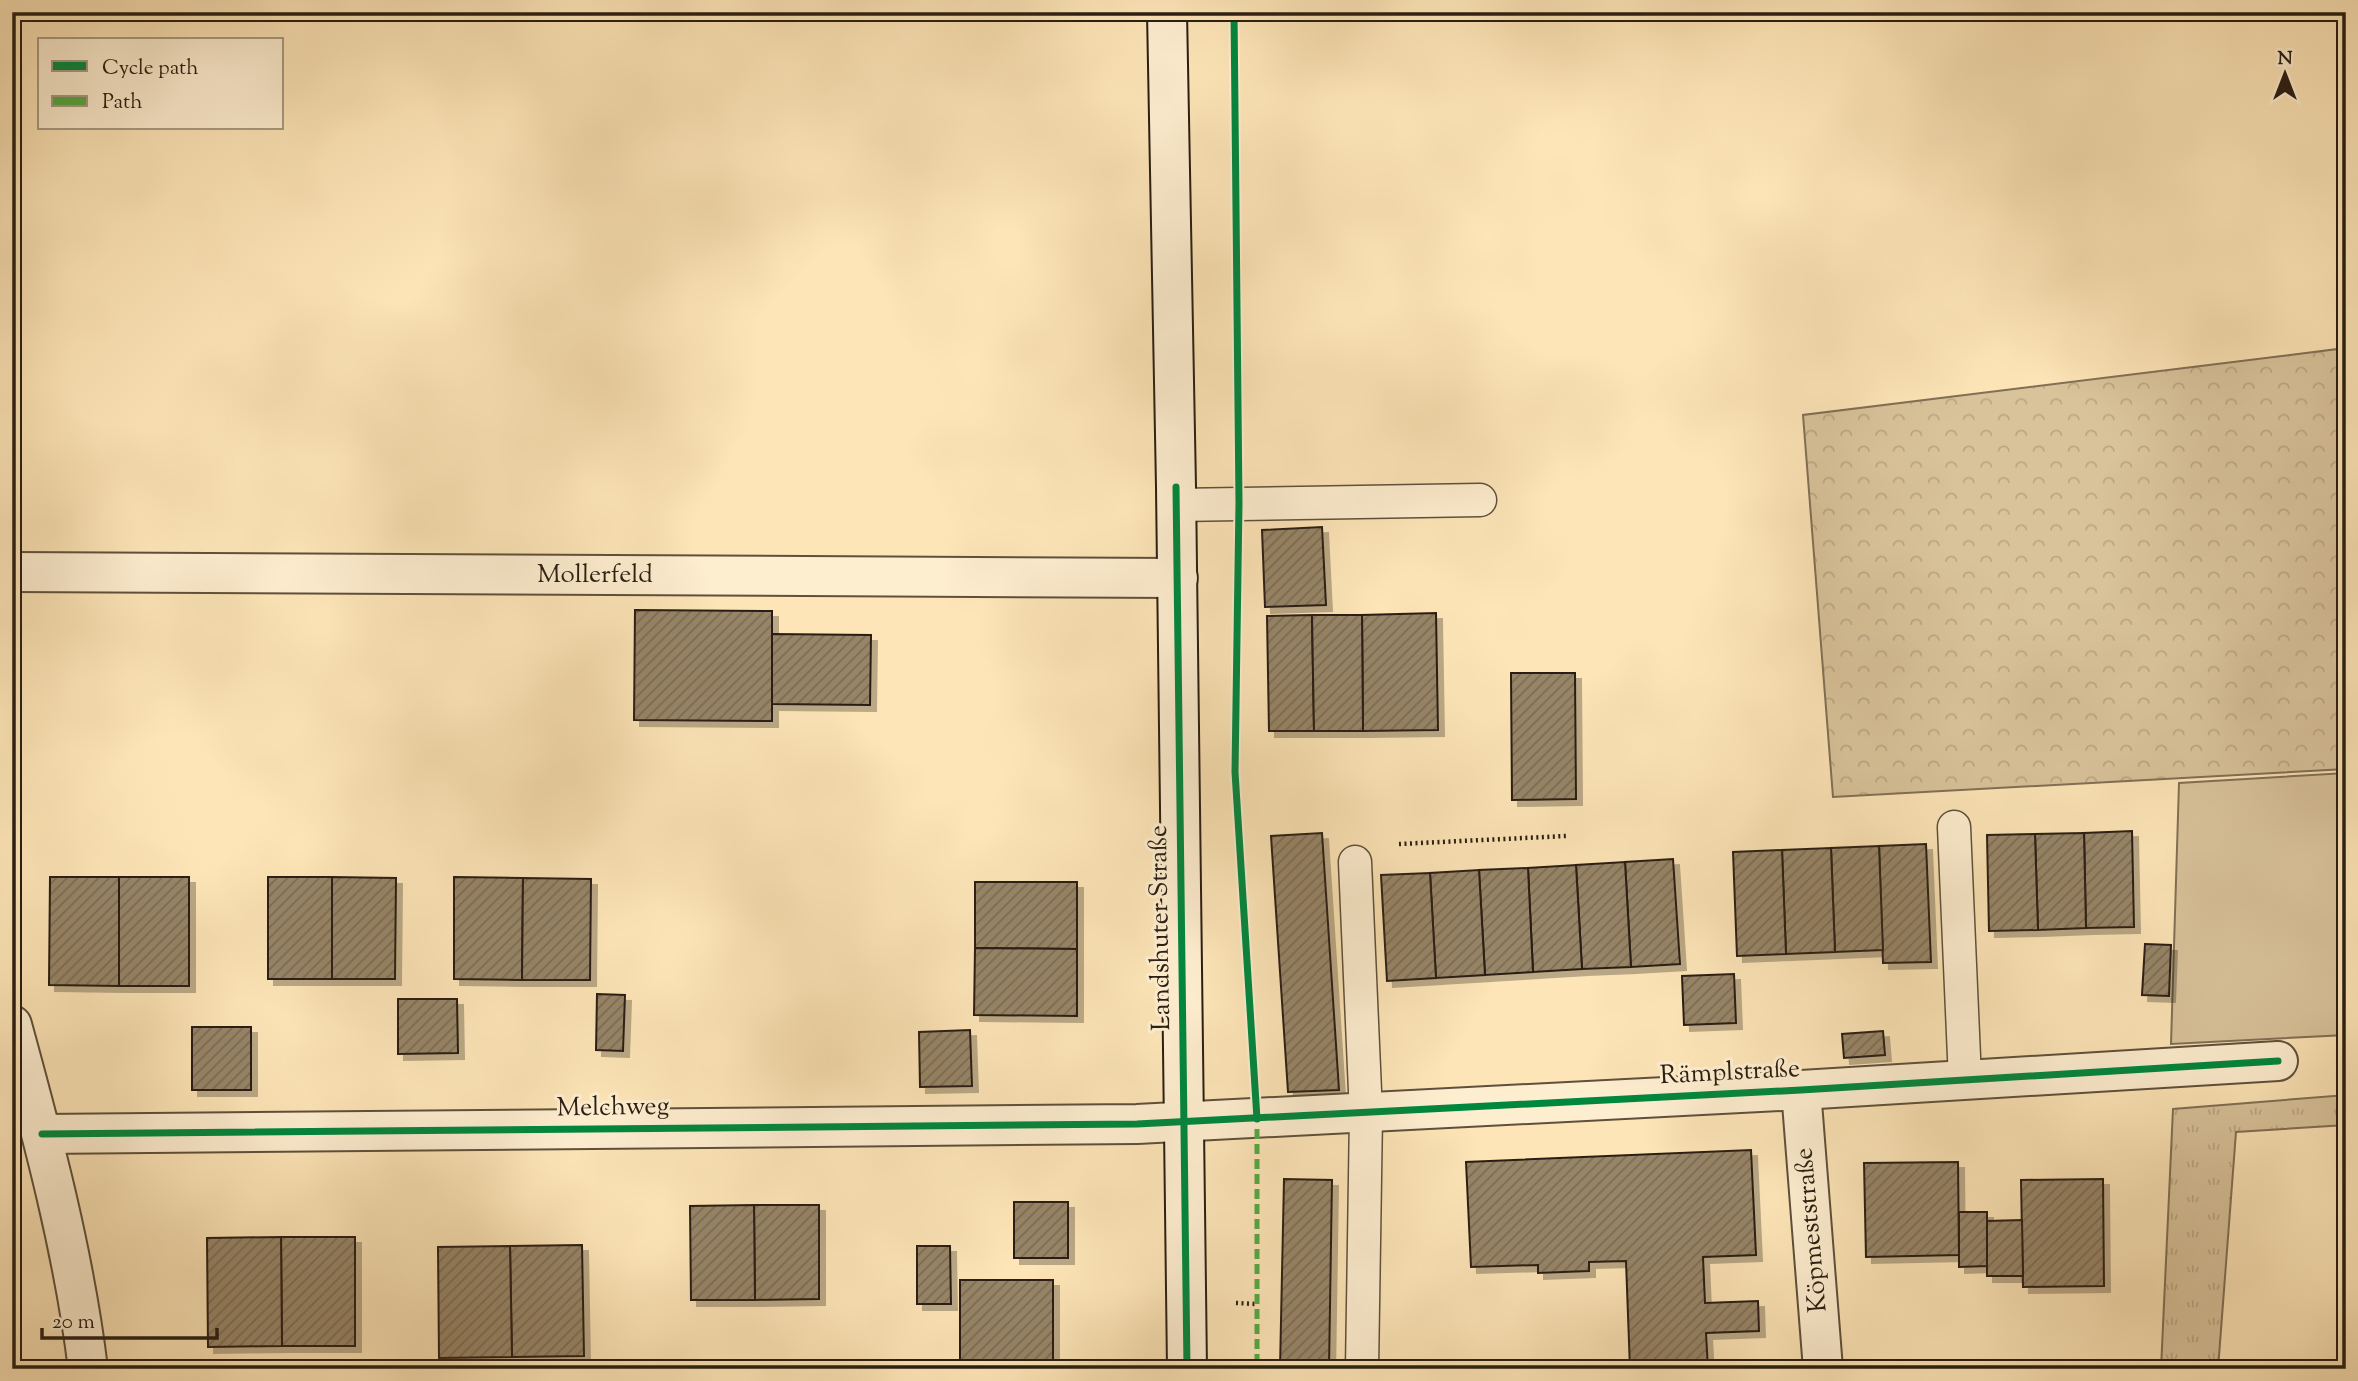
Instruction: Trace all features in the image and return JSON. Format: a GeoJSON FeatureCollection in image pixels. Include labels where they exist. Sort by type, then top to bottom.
{"type":"FeatureCollection","features":[{"type":"Feature","properties":{"kind":"street","name":"Landshuter Straße"},"geometry":{"type":"LineString","coordinates":[[1167,12],[1178,578],[1187,1369]]}},
{"type":"Feature","properties":{"kind":"street","name":"Mollerfeld"},"geometry":{"type":"LineString","coordinates":[[12,572],[1178,578]]}},
{"type":"Feature","properties":{"kind":"street"},"geometry":{"type":"LineString","coordinates":[[12,1025],[42,1134],[73,1273],[88,1369]]}},
{"type":"Feature","properties":{"kind":"street","name":"Rämplstraße"},"geometry":{"type":"LineString","coordinates":[[1184,1121],[1366,1114],[2278,1061]]}},
{"type":"Feature","properties":{"kind":"street","name":"Köpmeststraße"},"geometry":{"type":"LineString","coordinates":[[1801,1090],[1823,1369]]}},
{"type":"Feature","properties":{"kind":"street","name":"Melchweg"},"geometry":{"type":"LineString","coordinates":[[42,1134],[962,1126],[1184,1121]]}},
{"type":"Feature","properties":{"kind":"lane"},"geometry":{"type":"LineString","coordinates":[[1176,496],[1480,500]]}},
{"type":"Feature","properties":{"kind":"lane"},"geometry":{"type":"LineString","coordinates":[[1954,827],[1965,1080]]}},
{"type":"Feature","properties":{"kind":"lane"},"geometry":{"type":"LineString","coordinates":[[1354,862],[1366,1114],[1362,1369]]}},
{"type":"Feature","properties":{"kind":"path"},"geometry":{"type":"LineString","coordinates":[[1354,862],[1366,845],[1566,836]]}},
{"type":"Feature","properties":{"kind":"green space"},"geometry":{"type":"Polygon","coordinates":[[[2346,348],[2346,769],[1833,797],[1803,415],[2346,348]]]}},
{"type":"Feature","properties":{"kind":"green space"},"geometry":{"type":"Polygon","coordinates":[[[2346,773],[2346,1035],[2171,1044],[2179,783],[2346,773]]]}},
{"type":"Feature","properties":{"kind":"green space"},"geometry":{"type":"Polygon","coordinates":[[[2346,1095],[2346,1125],[2236,1132],[2218,1369],[2161,1369],[2173,1109],[2346,1095]]]}},
{"type":"Feature","properties":{"kind":"building"},"geometry":{"type":"Polygon","coordinates":[[[1322,527],[1326,605],[1265,607],[1262,530],[1322,527]]]}},
{"type":"Feature","properties":{"kind":"building"},"geometry":{"type":"Polygon","coordinates":[[[635,610],[772,611],[772,721],[634,720],[635,610]]]}},
{"type":"Feature","properties":{"kind":"building"},"geometry":{"type":"Polygon","coordinates":[[[1436,613],[1438,730],[1363,731],[1362,615],[1436,613]]]}},
{"type":"Feature","properties":{"kind":"building"},"geometry":{"type":"Polygon","coordinates":[[[1312,615],[1314,731],[1269,731],[1267,616],[1312,615]]]}},
{"type":"Feature","properties":{"kind":"building"},"geometry":{"type":"Polygon","coordinates":[[[1312,615],[1362,615],[1363,731],[1314,731],[1312,615]]]}},
{"type":"Feature","properties":{"kind":"building"},"geometry":{"type":"Polygon","coordinates":[[[772,634],[871,635],[870,705],[772,704],[772,634]]]}},
{"type":"Feature","properties":{"kind":"building"},"geometry":{"type":"Polygon","coordinates":[[[1511,673],[1575,673],[1576,799],[1512,800],[1511,673]]]}},
{"type":"Feature","properties":{"kind":"building"},"geometry":{"type":"Polygon","coordinates":[[[2132,831],[2134,927],[2086,928],[2084,833],[2132,831]]]}},
{"type":"Feature","properties":{"kind":"building"},"geometry":{"type":"Polygon","coordinates":[[[1322,833],[1339,1090],[1288,1092],[1271,836],[1322,833]]]}},
{"type":"Feature","properties":{"kind":"building"},"geometry":{"type":"Polygon","coordinates":[[[2084,833],[2086,928],[2038,930],[2035,834],[2084,833]]]}},
{"type":"Feature","properties":{"kind":"building"},"geometry":{"type":"Polygon","coordinates":[[[2035,834],[2038,930],[1989,931],[1987,835],[2035,834]]]}},
{"type":"Feature","properties":{"kind":"building"},"geometry":{"type":"Polygon","coordinates":[[[1926,844],[1931,962],[1883,963],[1879,846],[1926,844]]]}},
{"type":"Feature","properties":{"kind":"building"},"geometry":{"type":"Polygon","coordinates":[[[1879,846],[1883,950],[1835,952],[1831,848],[1879,846]]]}},
{"type":"Feature","properties":{"kind":"building"},"geometry":{"type":"Polygon","coordinates":[[[1831,848],[1835,952],[1786,954],[1782,850],[1831,848]]]}},
{"type":"Feature","properties":{"kind":"building"},"geometry":{"type":"Polygon","coordinates":[[[1782,850],[1786,954],[1737,956],[1733,852],[1782,850]]]}},
{"type":"Feature","properties":{"kind":"building"},"geometry":{"type":"Polygon","coordinates":[[[1673,859],[1680,964],[1631,967],[1625,862],[1673,859]]]}},
{"type":"Feature","properties":{"kind":"building"},"geometry":{"type":"Polygon","coordinates":[[[1625,862],[1631,967],[1582,969],[1576,865],[1625,862]]]}},
{"type":"Feature","properties":{"kind":"building"},"geometry":{"type":"Polygon","coordinates":[[[1576,865],[1582,969],[1533,972],[1528,868],[1576,865]]]}},
{"type":"Feature","properties":{"kind":"building"},"geometry":{"type":"Polygon","coordinates":[[[1528,868],[1533,972],[1485,975],[1479,870],[1528,868]]]}},
{"type":"Feature","properties":{"kind":"building"},"geometry":{"type":"Polygon","coordinates":[[[1479,870],[1485,975],[1436,978],[1430,873],[1479,870]]]}},
{"type":"Feature","properties":{"kind":"building"},"geometry":{"type":"Polygon","coordinates":[[[1430,873],[1436,978],[1387,981],[1381,875],[1430,873]]]}},
{"type":"Feature","properties":{"kind":"building"},"geometry":{"type":"Polygon","coordinates":[[[50,877],[119,877],[119,986],[49,985],[50,877]]]}},
{"type":"Feature","properties":{"kind":"building"},"geometry":{"type":"Polygon","coordinates":[[[119,877],[189,877],[189,986],[119,986],[119,877]]]}},
{"type":"Feature","properties":{"kind":"building"},"geometry":{"type":"Polygon","coordinates":[[[268,877],[332,877],[332,979],[268,979],[268,877]]]}},
{"type":"Feature","properties":{"kind":"building"},"geometry":{"type":"Polygon","coordinates":[[[332,877],[396,878],[395,979],[332,979],[332,877]]]}},
{"type":"Feature","properties":{"kind":"building"},"geometry":{"type":"Polygon","coordinates":[[[454,877],[523,878],[522,980],[454,979],[454,877]]]}},
{"type":"Feature","properties":{"kind":"building"},"geometry":{"type":"Polygon","coordinates":[[[523,878],[591,879],[590,980],[522,980],[523,878]]]}},
{"type":"Feature","properties":{"kind":"building"},"geometry":{"type":"Polygon","coordinates":[[[975,882],[1077,882],[1077,949],[975,948],[975,882]]]}},
{"type":"Feature","properties":{"kind":"building"},"geometry":{"type":"Polygon","coordinates":[[[2145,944],[2171,945],[2169,996],[2142,995],[2145,944]]]}},
{"type":"Feature","properties":{"kind":"building"},"geometry":{"type":"Polygon","coordinates":[[[975,948],[1077,949],[1077,1016],[974,1015],[975,948]]]}},
{"type":"Feature","properties":{"kind":"building"},"geometry":{"type":"Polygon","coordinates":[[[1734,974],[1736,1023],[1684,1025],[1682,976],[1734,974]]]}},
{"type":"Feature","properties":{"kind":"building"},"geometry":{"type":"Polygon","coordinates":[[[597,994],[625,995],[623,1051],[596,1050],[597,994]]]}},
{"type":"Feature","properties":{"kind":"building"},"geometry":{"type":"Polygon","coordinates":[[[398,999],[457,999],[458,1053],[398,1054],[398,999]]]}},
{"type":"Feature","properties":{"kind":"building"},"geometry":{"type":"Polygon","coordinates":[[[192,1027],[251,1027],[251,1090],[192,1090],[192,1027]]]}},
{"type":"Feature","properties":{"kind":"building"},"geometry":{"type":"Polygon","coordinates":[[[970,1030],[972,1086],[920,1087],[919,1032],[970,1030]]]}},
{"type":"Feature","properties":{"kind":"building"},"geometry":{"type":"Polygon","coordinates":[[[1883,1031],[1885,1055],[1844,1058],[1842,1034],[1883,1031]]]}},
{"type":"Feature","properties":{"kind":"building"},"geometry":{"type":"Polygon","coordinates":[[[1751,1150],[1756,1255],[1703,1257],[1705,1303],[1758,1301],[1759,1331],[1706,1333],[1708,1369],[1630,1369],[1626,1261],[1589,1262],[1589,1271],[1538,1273],[1538,1265],[1471,1267],[1466,1162],[1751,1150]]]}},
{"type":"Feature","properties":{"kind":"building"},"geometry":{"type":"Polygon","coordinates":[[[1958,1162],[1959,1255],[1866,1257],[1864,1163],[1958,1162]]]}},
{"type":"Feature","properties":{"kind":"building"},"geometry":{"type":"Polygon","coordinates":[[[1284,1179],[1332,1180],[1329,1369],[1280,1369],[1284,1179]]]}},
{"type":"Feature","properties":{"kind":"building"},"geometry":{"type":"Polygon","coordinates":[[[2103,1179],[2104,1286],[2023,1287],[2021,1180],[2103,1179]]]}},
{"type":"Feature","properties":{"kind":"building"},"geometry":{"type":"Polygon","coordinates":[[[1014,1202],[1068,1202],[1068,1258],[1014,1258],[1014,1202]]]}},
{"type":"Feature","properties":{"kind":"building"},"geometry":{"type":"Polygon","coordinates":[[[754,1205],[819,1205],[819,1299],[755,1300],[754,1205]]]}},
{"type":"Feature","properties":{"kind":"building"},"geometry":{"type":"Polygon","coordinates":[[[754,1205],[755,1300],[691,1300],[690,1206],[754,1205]]]}},
{"type":"Feature","properties":{"kind":"building"},"geometry":{"type":"Polygon","coordinates":[[[1959,1212],[1987,1212],[1987,1266],[1959,1267],[1959,1212]]]}},
{"type":"Feature","properties":{"kind":"building"},"geometry":{"type":"Polygon","coordinates":[[[2022,1220],[2023,1276],[1987,1276],[1987,1221],[2022,1220]]]}},
{"type":"Feature","properties":{"kind":"building"},"geometry":{"type":"Polygon","coordinates":[[[281,1237],[355,1237],[355,1346],[282,1346],[281,1237]]]}},
{"type":"Feature","properties":{"kind":"building"},"geometry":{"type":"Polygon","coordinates":[[[281,1237],[282,1346],[208,1347],[207,1238],[281,1237]]]}},
{"type":"Feature","properties":{"kind":"building"},"geometry":{"type":"Polygon","coordinates":[[[582,1245],[584,1356],[512,1357],[510,1246],[582,1245]]]}},
{"type":"Feature","properties":{"kind":"building"},"geometry":{"type":"Polygon","coordinates":[[[510,1246],[512,1357],[439,1358],[438,1247],[510,1246]]]}},
{"type":"Feature","properties":{"kind":"building"},"geometry":{"type":"Polygon","coordinates":[[[917,1246],[950,1246],[951,1304],[917,1304],[917,1246]]]}},
{"type":"Feature","properties":{"kind":"building"},"geometry":{"type":"Polygon","coordinates":[[[960,1280],[1053,1280],[1053,1369],[960,1369],[960,1280]]]}},
{"type":"Feature","properties":{"kind":"marked path"},"geometry":{"type":"LineString","coordinates":[[1257,1114],[1257,1369]]}},
{"type":"Feature","properties":{"kind":"cycle path"},"geometry":{"type":"LineString","coordinates":[[1234,12],[1239,503],[1235,772],[1257,1119]]}},
{"type":"Feature","properties":{"kind":"cycle path"},"geometry":{"type":"LineString","coordinates":[[1176,487],[1187,1369]]}},
{"type":"Feature","properties":{"kind":"cycle path"},"geometry":{"type":"LineString","coordinates":[[42,1134],[1137,1124],[1801,1090],[2278,1061]]}}]}
